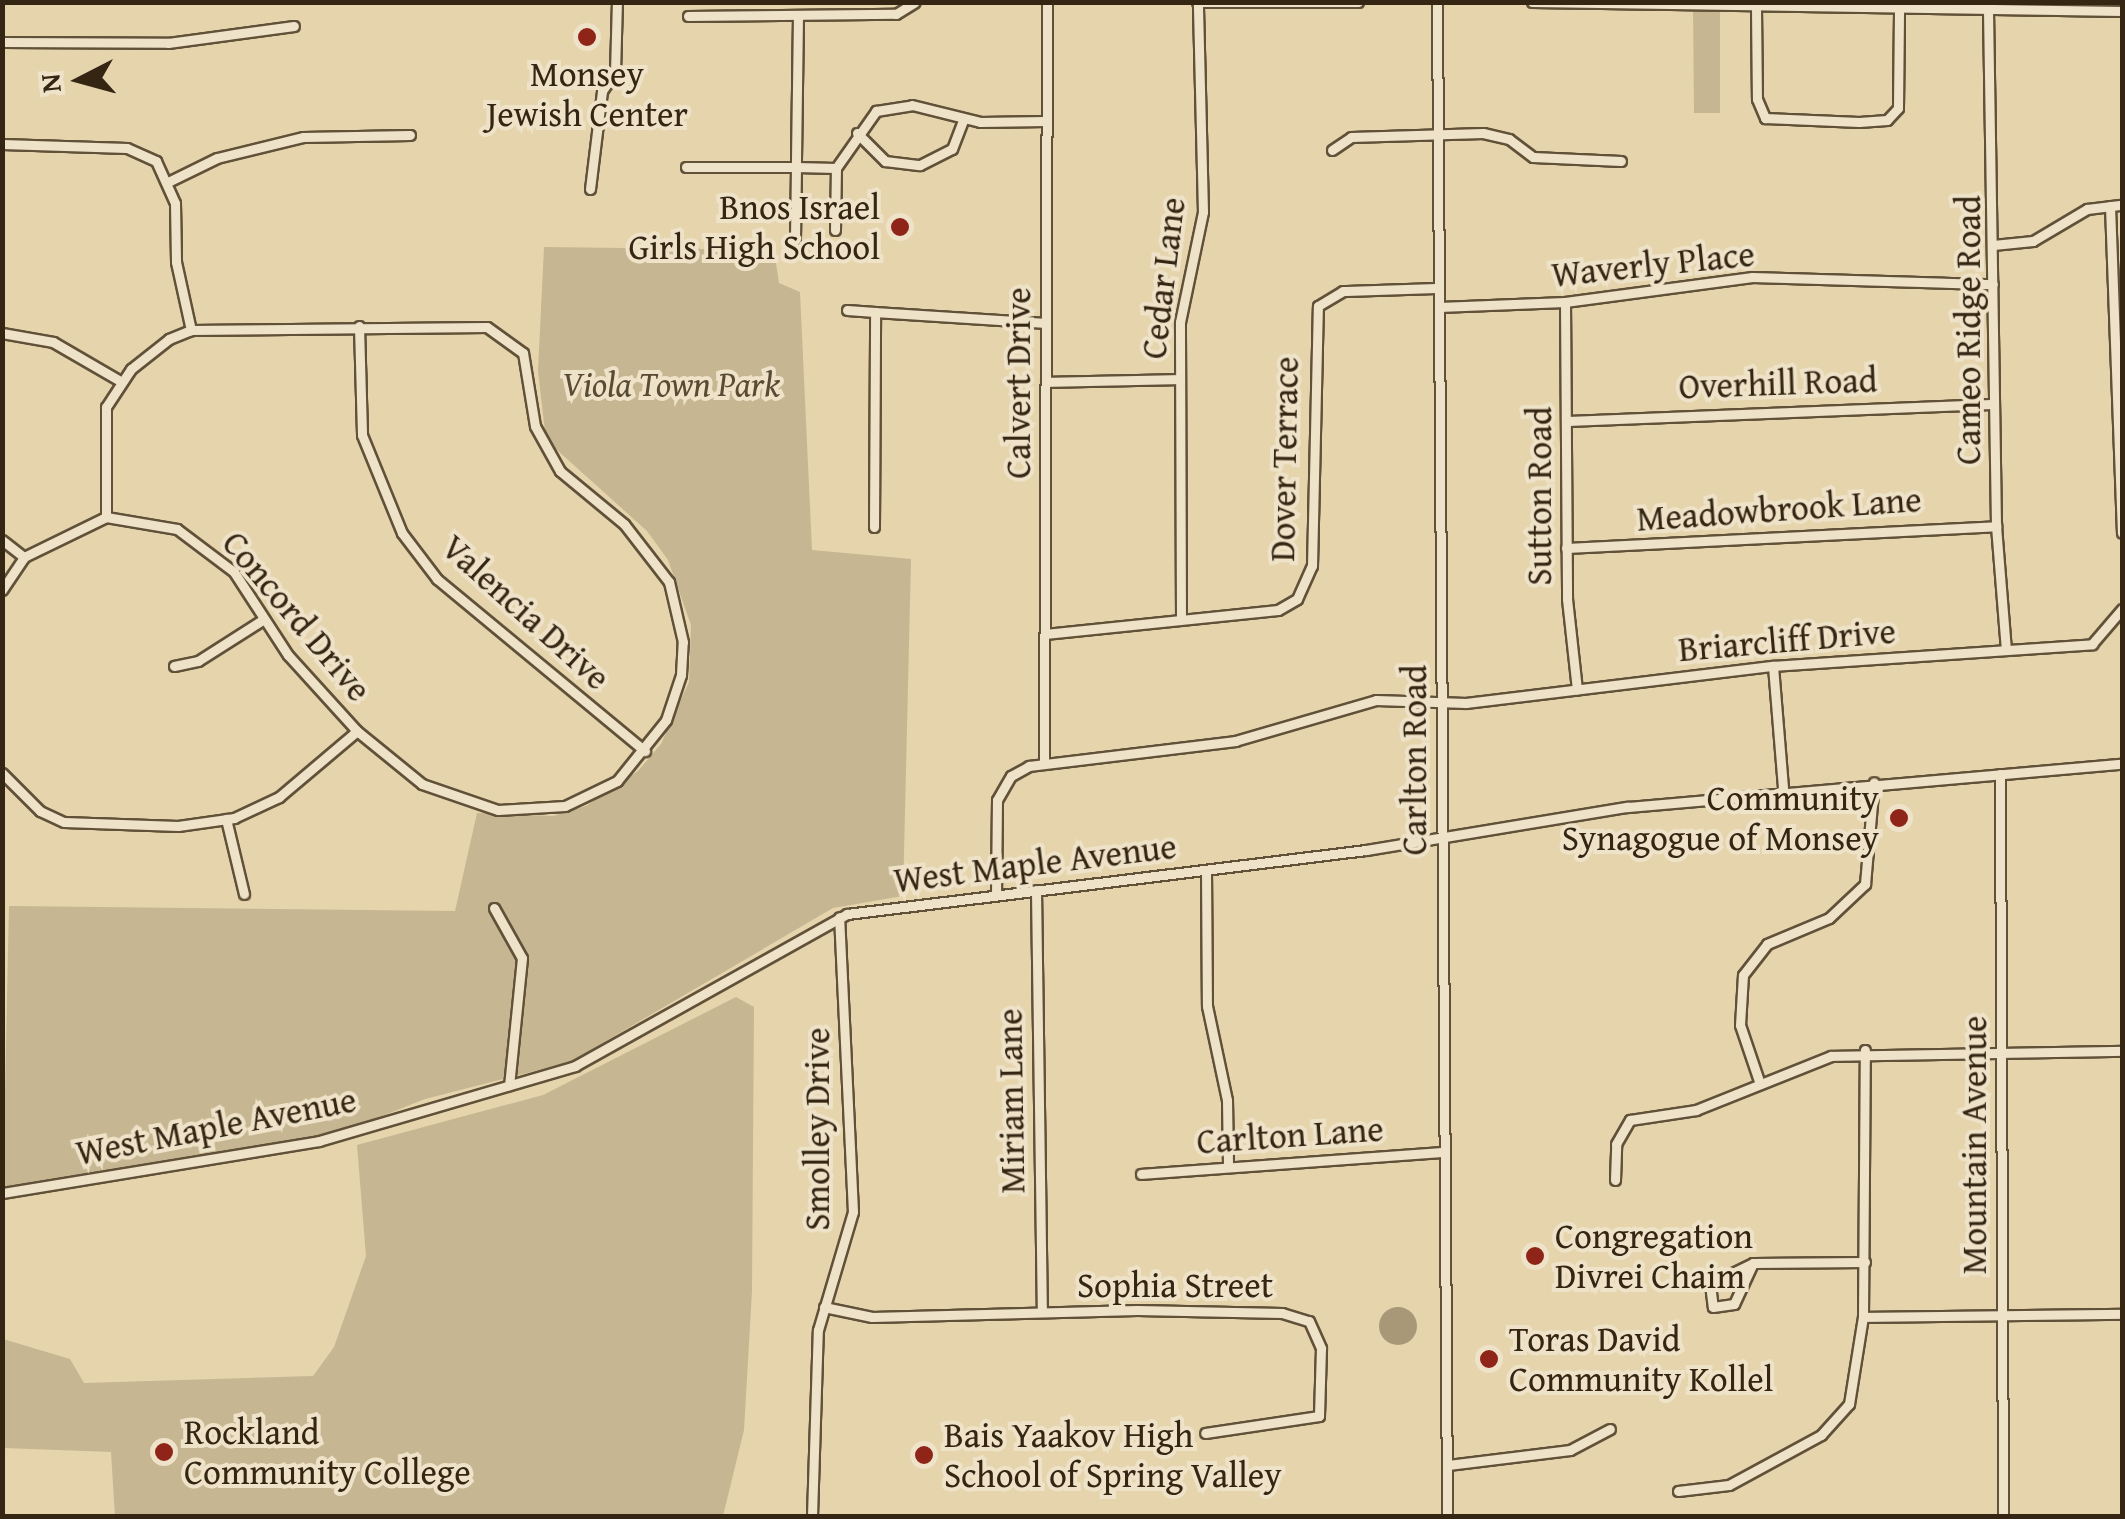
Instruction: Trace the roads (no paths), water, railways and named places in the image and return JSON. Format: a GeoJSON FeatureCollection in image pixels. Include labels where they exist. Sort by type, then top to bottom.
{"type":"FeatureCollection","features":[{"type":"Feature","properties":{"kind":"street"},"geometry":{"type":"LineString","coordinates":[[590,189],[602,91],[615,72],[617,2]]}},
{"type":"Feature","properties":{"kind":"street"},"geometry":{"type":"LineString","coordinates":[[688,16],[896,14],[915,2]]}},
{"type":"Feature","properties":{"kind":"street","name":"Calvert Drive"},"geometry":{"type":"LineString","coordinates":[[1044,764],[1046,2]]}},
{"type":"Feature","properties":{"kind":"street"},"geometry":{"type":"LineString","coordinates":[[1198,3],[1358,2]]}},
{"type":"Feature","properties":{"kind":"street","name":"Carlton Road"},"geometry":{"type":"LineString","coordinates":[[1437,2],[1447,1516]]}},
{"type":"Feature","properties":{"kind":"street"},"geometry":{"type":"LineString","coordinates":[[1532,2],[2122,11]]}},
{"type":"Feature","properties":{"kind":"street","name":"Cedar Lane"},"geometry":{"type":"LineString","coordinates":[[1181,619],[1180,322],[1203,212],[1198,3]]}},
{"type":"Feature","properties":{"kind":"street"},"geometry":{"type":"LineString","coordinates":[[1756,8],[1758,99],[1766,118],[1859,122],[1887,120],[1898,108],[1899,9]]}},
{"type":"Feature","properties":{"kind":"street","name":"Cameo Ridge Road"},"geometry":{"type":"LineString","coordinates":[[1988,10],[1996,526],[2006,650]]}},
{"type":"Feature","properties":{"kind":"street"},"geometry":{"type":"LineString","coordinates":[[795,238],[798,16]]}},
{"type":"Feature","properties":{"kind":"street"},"geometry":{"type":"LineString","coordinates":[[2,42],[168,44],[294,26]]}},
{"type":"Feature","properties":{"kind":"street"},"geometry":{"type":"LineString","coordinates":[[836,230],[836,168],[857,133],[888,107],[937,108],[963,120],[1046,121]]}},
{"type":"Feature","properties":{"kind":"street"},"geometry":{"type":"LineString","coordinates":[[857,133],[886,162],[920,166],[952,149],[963,120]]}},
{"type":"Feature","properties":{"kind":"street"},"geometry":{"type":"LineString","coordinates":[[1332,150],[1350,137],[1497,134],[1533,157],[1621,161]]}},
{"type":"Feature","properties":{"kind":"street"},"geometry":{"type":"LineString","coordinates":[[170,181],[216,158],[303,137],[410,136]]}},
{"type":"Feature","properties":{"kind":"street"},"geometry":{"type":"LineString","coordinates":[[2,144],[127,148],[156,161],[170,181],[180,297],[191,330]]}},
{"type":"Feature","properties":{"kind":"street"},"geometry":{"type":"LineString","coordinates":[[686,167],[836,168]]}},
{"type":"Feature","properties":{"kind":"street"},"geometry":{"type":"LineString","coordinates":[[1993,245],[2033,240],[2087,209],[2122,204]]}},
{"type":"Feature","properties":{"kind":"street"},"geometry":{"type":"LineString","coordinates":[[2110,206],[2119,304],[2122,533]]}},
{"type":"Feature","properties":{"kind":"street","name":"Waverly Place"},"geometry":{"type":"LineString","coordinates":[[1440,307],[1565,302],[1752,277],[1993,284]]}},
{"type":"Feature","properties":{"kind":"street","name":"Dover Terrace"},"geometry":{"type":"LineString","coordinates":[[1045,634],[1278,610],[1309,581],[1318,306],[1344,290],[1439,288]]}},
{"type":"Feature","properties":{"kind":"street","name":"Sutton Road"},"geometry":{"type":"LineString","coordinates":[[1565,302],[1566,548],[1577,689]]}},
{"type":"Feature","properties":{"kind":"street"},"geometry":{"type":"LineString","coordinates":[[847,310],[977,323],[1046,323]]}},
{"type":"Feature","properties":{"kind":"street"},"geometry":{"type":"LineString","coordinates":[[874,527],[875,312]]}},
{"type":"Feature","properties":{"kind":"street"},"geometry":{"type":"LineString","coordinates":[[2,590],[24,557],[106,517],[100,431],[120,381],[147,354],[191,330],[470,323],[506,336],[523,353],[545,449],[651,552],[668,582],[683,642],[681,674],[646,751]]}},
{"type":"Feature","properties":{"kind":"street","name":"Valencia Drive"},"geometry":{"type":"LineString","coordinates":[[359,326],[362,435],[375,482],[402,533],[438,579],[646,751]]}},
{"type":"Feature","properties":{"kind":"street"},"geometry":{"type":"LineString","coordinates":[[2,333],[53,342],[120,381]]}},
{"type":"Feature","properties":{"kind":"street"},"geometry":{"type":"LineString","coordinates":[[1046,382],[1180,379]]}},
{"type":"Feature","properties":{"kind":"street","name":"Overhill Road"},"geometry":{"type":"LineString","coordinates":[[1566,421],[1993,404]]}},
{"type":"Feature","properties":{"kind":"street","name":"Concord Drive"},"geometry":{"type":"LineString","coordinates":[[106,517],[141,518],[205,544],[357,731],[422,784],[498,810],[565,806],[617,780],[646,751]]}},
{"type":"Feature","properties":{"kind":"street","name":"Meadowbrook Lane"},"geometry":{"type":"LineString","coordinates":[[1566,548],[1996,526]]}},
{"type":"Feature","properties":{"kind":"street"},"geometry":{"type":"LineString","coordinates":[[2,540],[24,557]]}},
{"type":"Feature","properties":{"kind":"street","name":"Briarcliff Drive"},"geometry":{"type":"LineString","coordinates":[[1044,764],[1235,741],[1376,700],[1440,703],[1773,666],[2092,644],[2122,609]]}},
{"type":"Feature","properties":{"kind":"street"},"geometry":{"type":"LineString","coordinates":[[174,666],[198,661],[264,619]]}},
{"type":"Feature","properties":{"kind":"street"},"geometry":{"type":"LineString","coordinates":[[1773,666],[1782,788]]}},
{"type":"Feature","properties":{"kind":"street"},"geometry":{"type":"LineString","coordinates":[[2,773],[40,811],[64,822],[178,826],[226,819],[279,798],[357,731]]}},
{"type":"Feature","properties":{"kind":"street"},"geometry":{"type":"LineString","coordinates":[[996,894],[1000,790],[1017,772],[1044,764]]}},
{"type":"Feature","properties":{"kind":"street","name":"West Maple Avenue"},"geometry":{"type":"LineString","coordinates":[[2,1193],[318,1141],[575,1066],[840,916],[1442,838],[1782,788],[2122,764]]}},
{"type":"Feature","properties":{"kind":"street","name":"Mountain Avenue"},"geometry":{"type":"LineString","coordinates":[[2000,774],[2003,1516]]}},
{"type":"Feature","properties":{"kind":"street"},"geometry":{"type":"LineString","coordinates":[[1760,1084],[1740,1025],[1742,975],[1767,944],[1828,918],[1865,884],[1874,782]]}},
{"type":"Feature","properties":{"kind":"street"},"geometry":{"type":"LineString","coordinates":[[226,819],[244,894]]}},
{"type":"Feature","properties":{"kind":"street"},"geometry":{"type":"LineString","coordinates":[[1206,870],[1208,1006],[1227,1100],[1228,1166]]}},
{"type":"Feature","properties":{"kind":"street","name":"Miriam Lane"},"geometry":{"type":"LineString","coordinates":[[1036,890],[1042,1312]]}},
{"type":"Feature","properties":{"kind":"street"},"geometry":{"type":"LineString","coordinates":[[494,908],[522,958],[509,1084]]}},
{"type":"Feature","properties":{"kind":"street","name":"Smolley Drive"},"geometry":{"type":"LineString","coordinates":[[812,1516],[824,1307],[853,1212],[840,916]]}},
{"type":"Feature","properties":{"kind":"street"},"geometry":{"type":"LineString","coordinates":[[1678,1491],[1729,1485],[1821,1435],[1849,1404],[1859,1377],[1863,1317],[1866,1050]]}},
{"type":"Feature","properties":{"kind":"street"},"geometry":{"type":"LineString","coordinates":[[1615,1180],[1616,1144],[1630,1120],[1696,1110],[1760,1084],[1866,1050],[2122,1051]]}},
{"type":"Feature","properties":{"kind":"street","name":"Carlton Lane"},"geometry":{"type":"LineString","coordinates":[[1140,1174],[1444,1152]]}},
{"type":"Feature","properties":{"kind":"street"},"geometry":{"type":"LineString","coordinates":[[1753,1263],[1734,1304],[1713,1307],[1710,1284],[1753,1263],[1865,1262]]}},
{"type":"Feature","properties":{"kind":"street","name":"Sophia Street"},"geometry":{"type":"LineString","coordinates":[[824,1307],[872,1318],[1042,1312],[1282,1313],[1309,1321],[1321,1348],[1319,1416],[1205,1433]]}},
{"type":"Feature","properties":{"kind":"street"},"geometry":{"type":"LineString","coordinates":[[1863,1317],[2122,1314]]}},
{"type":"Feature","properties":{"kind":"street"},"geometry":{"type":"LineString","coordinates":[[1448,1464],[1556,1454],[1610,1429]]}},
{"type":"Feature","properties":{"kind":"place","name":"Monsey Jewish Center"},"geometry":{"type":"Point","coordinates":[587,37]}},
{"type":"Feature","properties":{"kind":"place","name":"Bnos Israel Girls High School"},"geometry":{"type":"Point","coordinates":[900,227]}},
{"type":"Feature","properties":{"kind":"place","name":"Community Synagogue of Monsey"},"geometry":{"type":"Point","coordinates":[1899,818]}},
{"type":"Feature","properties":{"kind":"place","name":"Congregation Divrei Chaim"},"geometry":{"type":"Point","coordinates":[1535,1256]}},
{"type":"Feature","properties":{"kind":"place","name":"Toras David Community Kollel"},"geometry":{"type":"Point","coordinates":[1489,1359]}},
{"type":"Feature","properties":{"kind":"place","name":"Rockland Community College"},"geometry":{"type":"Point","coordinates":[164,1452]}},
{"type":"Feature","properties":{"kind":"place","name":"Bais Yaakov High School of Spring Valley"},"geometry":{"type":"Point","coordinates":[924,1455]}},
{"type":"Feature","properties":{"kind":"park label","name":"Viola Town Park"},"geometry":{"type":"Point","coordinates":[671,384]}}]}
